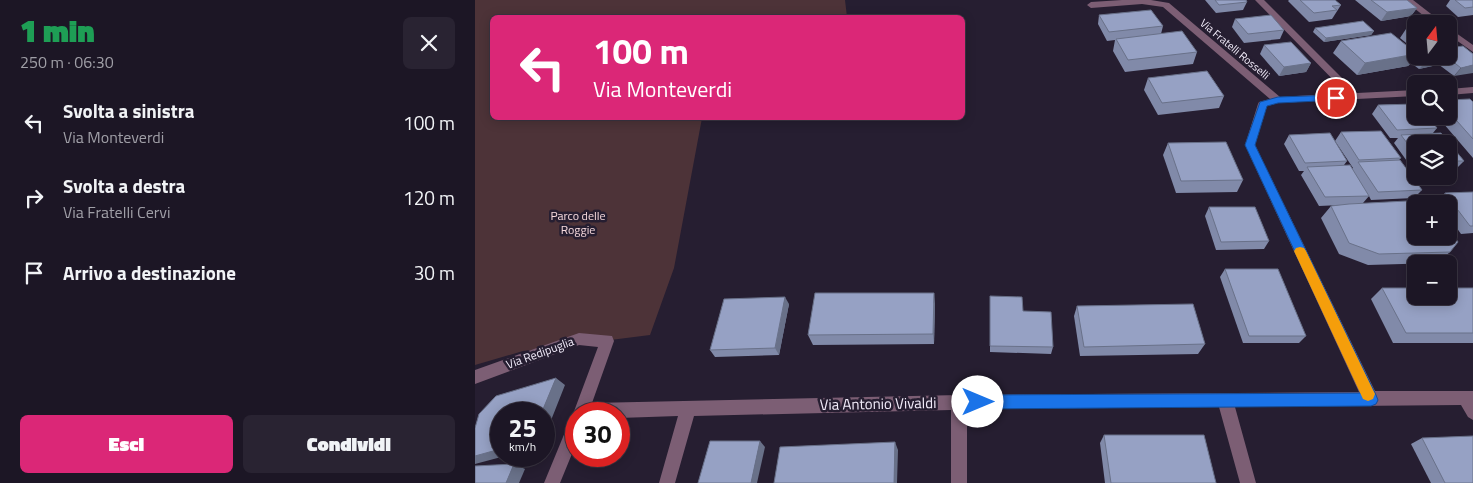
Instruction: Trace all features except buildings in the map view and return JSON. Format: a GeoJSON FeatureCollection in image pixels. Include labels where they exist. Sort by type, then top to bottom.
{"type":"FeatureCollection","features":[{"type":"Feature","properties":{"kind":"street"},"geometry":{"type":"LineString","coordinates":[[1259,0],[1355,97]]}},
{"type":"Feature","properties":{"kind":"street"},"geometry":{"type":"LineString","coordinates":[[1408,0],[1428,15]]}},
{"type":"Feature","properties":{"kind":"street","name":"Via Fratelli Rosselli"},"geometry":{"type":"LineString","coordinates":[[1091,5],[1143,1],[1166,4],[1278,100]]}},
{"type":"Feature","properties":{"kind":"street"},"geometry":{"type":"LineString","coordinates":[[1457,36],[1473,49]]}},
{"type":"Feature","properties":{"kind":"street"},"geometry":{"type":"LineString","coordinates":[[1457,91],[1473,90]]}},
{"type":"Feature","properties":{"kind":"street"},"geometry":{"type":"LineString","coordinates":[[1371,400],[1250,145],[1263,104],[1278,100],[1407,94]]}},
{"type":"Feature","properties":{"kind":"street","name":"Via Redipuglia"},"geometry":{"type":"LineString","coordinates":[[475,377],[579,339],[607,341],[585,402]]}},
{"type":"Feature","properties":{"kind":"street"},"geometry":{"type":"LineString","coordinates":[[1469,398],[1473,412]]}},
{"type":"Feature","properties":{"kind":"street","name":"Via Antonio Vivaldi"},"geometry":{"type":"LineString","coordinates":[[630,413],[688,409],[959,402],[1469,398]]}},
{"type":"Feature","properties":{"kind":"street"},"geometry":{"type":"LineString","coordinates":[[1225,400],[1248,483]]}},
{"type":"Feature","properties":{"kind":"street"},"geometry":{"type":"LineString","coordinates":[[959,402],[959,483]]}},
{"type":"Feature","properties":{"kind":"street"},"geometry":{"type":"LineString","coordinates":[[667,483],[688,409]]}},
{"type":"Feature","properties":{"kind":"street"},"geometry":{"type":"LineString","coordinates":[[552,483],[565,452]]}},
{"type":"Feature","properties":{"kind":"green space","name":"Parco delle Roggie"},"geometry":{"type":"Polygon","coordinates":[[[475,0],[845,0],[847,15],[490,15],[490,120],[702,120],[674,268],[650,335],[523,351],[475,365],[475,0]]]}},
{"type":"Feature","properties":{"kind":"slow traffic"},"geometry":{"type":"LineString","coordinates":[[1300,251],[1368,394]]}},
{"type":"Feature","properties":{"kind":"route"},"geometry":{"type":"LineString","coordinates":[[978,402],[1371,400],[1250,145],[1263,104],[1278,100],[1336,98]]}}]}
